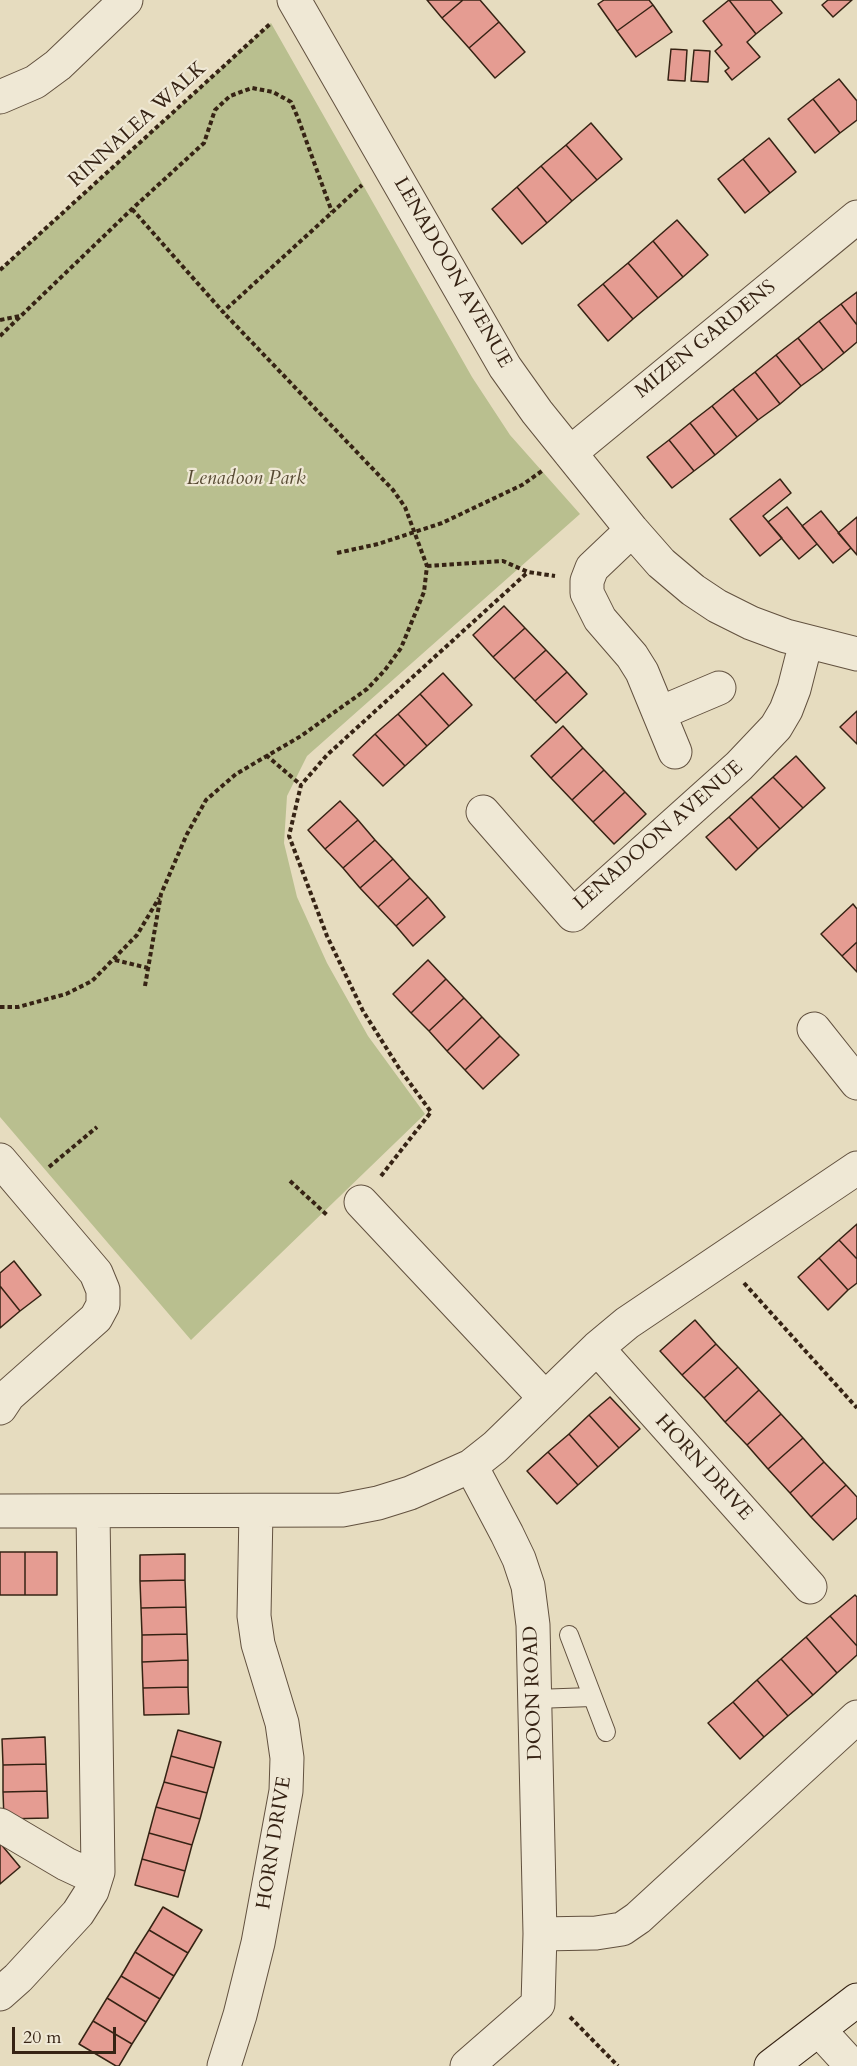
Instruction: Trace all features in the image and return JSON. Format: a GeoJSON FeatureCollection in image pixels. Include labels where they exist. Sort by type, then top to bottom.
{"type":"FeatureCollection","features":[{"type":"Feature","properties":{"kind":"street","name":"LENADOON AVENUE"},"geometry":{"type":"LineString","coordinates":[[295,1],[505,367],[537,412],[632,530],[661,563],[693,590],[717,606],[751,623],[806,642],[857,654]]}},
{"type":"Feature","properties":{"kind":"street"},"geometry":{"type":"LineString","coordinates":[[0,97],[35,82],[58,65],[115,4]]}},
{"type":"Feature","properties":{"kind":"street","name":"MIZEN GARDENS"},"geometry":{"type":"LineString","coordinates":[[570,453],[852,231]]}},
{"type":"Feature","properties":{"kind":"street"},"geometry":{"type":"LineString","coordinates":[[632,530],[592,568],[587,581],[587,593],[600,619],[632,656],[642,672],[675,752]]}},
{"type":"Feature","properties":{"kind":"street","name":"LENADOON AVENUE"},"geometry":{"type":"LineString","coordinates":[[483,812],[573,915],[739,766],[776,727],[790,699],[806,642]]}},
{"type":"Feature","properties":{"kind":"street"},"geometry":{"type":"LineString","coordinates":[[660,713],[719,688]]}},
{"type":"Feature","properties":{"kind":"street"},"geometry":{"type":"LineString","coordinates":[[814,1029],[857,1083]]}},
{"type":"Feature","properties":{"kind":"street"},"geometry":{"type":"LineString","coordinates":[[0,1160],[96,1273],[103,1290],[103,1305],[96,1318],[8,1396],[0,1408]]}},
{"type":"Feature","properties":{"kind":"street"},"geometry":{"type":"LineString","coordinates":[[0,1511],[342,1510],[378,1503],[410,1493],[471,1466],[495,1447],[597,1348],[643,1312],[857,1168]]}},
{"type":"Feature","properties":{"kind":"street"},"geometry":{"type":"LineString","coordinates":[[361,1202],[545,1398]]}},
{"type":"Feature","properties":{"kind":"street","name":"HORN DRIVE"},"geometry":{"type":"LineString","coordinates":[[597,1348],[810,1587]]}},
{"type":"Feature","properties":{"kind":"street","name":"DOON ROAD"},"geometry":{"type":"LineString","coordinates":[[471,1466],[519,1559],[528,1586],[533,1625],[540,1934],[538,2004]]}},
{"type":"Feature","properties":{"kind":"street","name":"HORN DRIVE"},"geometry":{"type":"LineString","coordinates":[[224,2066],[240,2015],[258,1943],[286,1791],[287,1758],[282,1724],[258,1644],[254,1616],[256,1511]]}},
{"type":"Feature","properties":{"kind":"street"},"geometry":{"type":"LineString","coordinates":[[0,1994],[18,1978],[78,1913],[92,1891],[98,1872],[93,1512]]}},
{"type":"Feature","properties":{"kind":"street"},"geometry":{"type":"LineString","coordinates":[[540,1934],[596,1933],[622,1929],[639,1918],[857,1717]]}},
{"type":"Feature","properties":{"kind":"street"},"geometry":{"type":"LineString","coordinates":[[0,1826],[66,1864],[96,1878]]}},
{"type":"Feature","properties":{"kind":"street"},"geometry":{"type":"LineString","coordinates":[[771,2066],[857,2000]]}},
{"type":"Feature","properties":{"kind":"street"},"geometry":{"type":"LineString","coordinates":[[467,2066],[538,2004]]}},
{"type":"Feature","properties":{"kind":"street"},"geometry":{"type":"LineString","coordinates":[[819,2030],[852,2066]]}},
{"type":"Feature","properties":{"kind":"lane"},"geometry":{"type":"LineString","coordinates":[[569,1635],[606,1732]]}},
{"type":"Feature","properties":{"kind":"lane"},"geometry":{"type":"LineString","coordinates":[[535,1699],[592,1697]]}},
{"type":"Feature","properties":{"kind":"path","name":"RINNALEA WALK"},"geometry":{"type":"LineString","coordinates":[[0,270],[295,1]]}},
{"type":"Feature","properties":{"kind":"path"},"geometry":{"type":"LineString","coordinates":[[0,336],[204,143],[215,110],[230,96],[252,88],[273,92],[291,102],[332,212]]}},
{"type":"Feature","properties":{"kind":"path"},"geometry":{"type":"LineString","coordinates":[[223,312],[387,161]]}},
{"type":"Feature","properties":{"kind":"path"},"geometry":{"type":"LineString","coordinates":[[0,1007],[18,1007],[66,994],[92,981],[115,960],[137,935],[161,894],[187,834],[206,800],[236,774],[301,736],[367,689],[401,648],[424,592],[427,566],[405,507],[393,490],[223,312],[132,209]]}},
{"type":"Feature","properties":{"kind":"path"},"geometry":{"type":"LineString","coordinates":[[0,320],[20,316]]}},
{"type":"Feature","properties":{"kind":"path"},"geometry":{"type":"LineString","coordinates":[[337,553],[415,533],[522,485],[570,453]]}},
{"type":"Feature","properties":{"kind":"path"},"geometry":{"type":"LineString","coordinates":[[427,566],[503,561],[528,572],[587,581]]}},
{"type":"Feature","properties":{"kind":"path"},"geometry":{"type":"LineString","coordinates":[[290,1181],[327,1215],[361,1202],[431,1112],[399,1068],[363,1011],[327,936],[288,836],[301,785],[327,755],[528,572]]}},
{"type":"Feature","properties":{"kind":"path"},"geometry":{"type":"LineString","coordinates":[[266,755],[301,785]]}},
{"type":"Feature","properties":{"kind":"path"},"geometry":{"type":"LineString","coordinates":[[145,986],[161,894]]}},
{"type":"Feature","properties":{"kind":"path"},"geometry":{"type":"LineString","coordinates":[[115,960],[148,969]]}},
{"type":"Feature","properties":{"kind":"path"},"geometry":{"type":"LineString","coordinates":[[24,1188],[97,1127]]}},
{"type":"Feature","properties":{"kind":"path"},"geometry":{"type":"LineString","coordinates":[[722,1258],[857,1408]]}},
{"type":"Feature","properties":{"kind":"path"},"geometry":{"type":"LineString","coordinates":[[538,2004],[573,2019],[618,2066]]}},
{"type":"Feature","properties":{"kind":"green space","name":"Lenadoon Park"},"geometry":{"type":"Polygon","coordinates":[[[271,23],[472,377],[510,435],[580,514],[307,756],[287,796],[284,843],[297,897],[327,963],[368,1036],[425,1114],[191,1340],[0,1117],[0,270],[271,23]]]}},
{"type":"Feature","properties":{"kind":"building"},"geometry":{"type":"Polygon","coordinates":[[[427,0],[463,0],[442,18],[427,0]]]}},
{"type":"Feature","properties":{"kind":"building"},"geometry":{"type":"Polygon","coordinates":[[[463,0],[480,0],[499,22],[469,48],[442,18],[463,0]]]}},
{"type":"Feature","properties":{"kind":"building"},"geometry":{"type":"Polygon","coordinates":[[[604,0],[649,0],[653,5],[617,31],[598,4],[604,0]]]}},
{"type":"Feature","properties":{"kind":"building"},"geometry":{"type":"Polygon","coordinates":[[[729,0],[771,0],[782,13],[756,34],[729,0]]]}},
{"type":"Feature","properties":{"kind":"building"},"geometry":{"type":"Polygon","coordinates":[[[729,0],[756,34],[747,42],[760,57],[732,80],[725,71],[729,68],[715,51],[722,45],[703,21],[729,0]]]}},
{"type":"Feature","properties":{"kind":"building"},"geometry":{"type":"Polygon","coordinates":[[[828,0],[852,0],[833,17],[822,5],[828,0]]]}},
{"type":"Feature","properties":{"kind":"building"},"geometry":{"type":"Polygon","coordinates":[[[653,5],[672,32],[636,57],[617,31],[653,5]]]}},
{"type":"Feature","properties":{"kind":"building"},"geometry":{"type":"Polygon","coordinates":[[[499,22],[525,52],[495,78],[469,48],[499,22]]]}},
{"type":"Feature","properties":{"kind":"building"},"geometry":{"type":"Polygon","coordinates":[[[671,49],[687,50],[685,81],[668,80],[671,49]]]}},
{"type":"Feature","properties":{"kind":"building"},"geometry":{"type":"Polygon","coordinates":[[[694,50],[710,51],[708,82],[691,81],[694,50]]]}},
{"type":"Feature","properties":{"kind":"building"},"geometry":{"type":"Polygon","coordinates":[[[839,79],[857,101],[857,120],[840,133],[813,99],[839,79]]]}},
{"type":"Feature","properties":{"kind":"building"},"geometry":{"type":"Polygon","coordinates":[[[813,99],[840,133],[815,153],[788,119],[813,99]]]}},
{"type":"Feature","properties":{"kind":"building"},"geometry":{"type":"Polygon","coordinates":[[[591,123],[622,159],[597,180],[566,145],[591,123]]]}},
{"type":"Feature","properties":{"kind":"building"},"geometry":{"type":"Polygon","coordinates":[[[769,138],[796,172],[770,193],[743,159],[769,138]]]}},
{"type":"Feature","properties":{"kind":"building"},"geometry":{"type":"Polygon","coordinates":[[[566,145],[597,180],[572,201],[541,166],[566,145]]]}},
{"type":"Feature","properties":{"kind":"building"},"geometry":{"type":"Polygon","coordinates":[[[743,159],[770,193],[745,213],[718,179],[743,159]]]}},
{"type":"Feature","properties":{"kind":"building"},"geometry":{"type":"Polygon","coordinates":[[[541,166],[572,201],[547,223],[517,187],[541,166]]]}},
{"type":"Feature","properties":{"kind":"building"},"geometry":{"type":"Polygon","coordinates":[[[517,187],[547,223],[522,244],[492,209],[517,187]]]}},
{"type":"Feature","properties":{"kind":"building"},"geometry":{"type":"Polygon","coordinates":[[[677,220],[708,255],[683,277],[653,241],[677,220]]]}},
{"type":"Feature","properties":{"kind":"building"},"geometry":{"type":"Polygon","coordinates":[[[653,241],[683,277],[658,298],[628,263],[653,241]]]}},
{"type":"Feature","properties":{"kind":"building"},"geometry":{"type":"Polygon","coordinates":[[[628,263],[658,298],[633,319],[603,284],[628,263]]]}},
{"type":"Feature","properties":{"kind":"building"},"geometry":{"type":"Polygon","coordinates":[[[603,284],[633,319],[608,341],[578,305],[603,284]]]}},
{"type":"Feature","properties":{"kind":"building"},"geometry":{"type":"Polygon","coordinates":[[[857,292],[857,325],[841,304],[857,292]]]}},
{"type":"Feature","properties":{"kind":"building"},"geometry":{"type":"Polygon","coordinates":[[[841,304],[857,325],[857,342],[844,353],[819,321],[841,304]]]}},
{"type":"Feature","properties":{"kind":"building"},"geometry":{"type":"Polygon","coordinates":[[[819,321],[844,353],[823,370],[798,338],[819,321]]]}},
{"type":"Feature","properties":{"kind":"building"},"geometry":{"type":"Polygon","coordinates":[[[798,338],[823,370],[801,386],[776,355],[798,338]]]}},
{"type":"Feature","properties":{"kind":"building"},"geometry":{"type":"Polygon","coordinates":[[[776,355],[801,386],[780,404],[755,372],[776,355]]]}},
{"type":"Feature","properties":{"kind":"building"},"geometry":{"type":"Polygon","coordinates":[[[755,372],[780,404],[758,420],[733,389],[755,372]]]}},
{"type":"Feature","properties":{"kind":"building"},"geometry":{"type":"Polygon","coordinates":[[[733,389],[758,420],[737,437],[712,406],[733,389]]]}},
{"type":"Feature","properties":{"kind":"building"},"geometry":{"type":"Polygon","coordinates":[[[712,406],[737,437],[715,455],[690,423],[712,406]]]}},
{"type":"Feature","properties":{"kind":"building"},"geometry":{"type":"Polygon","coordinates":[[[690,423],[715,455],[694,471],[669,440],[690,423]]]}},
{"type":"Feature","properties":{"kind":"building"},"geometry":{"type":"Polygon","coordinates":[[[669,440],[694,471],[672,488],[647,457],[669,440]]]}},
{"type":"Feature","properties":{"kind":"building"},"geometry":{"type":"Polygon","coordinates":[[[780,479],[791,493],[763,516],[782,538],[760,556],[730,519],[780,479]]]}},
{"type":"Feature","properties":{"kind":"building"},"geometry":{"type":"Polygon","coordinates":[[[787,507],[817,544],[799,559],[768,522],[787,507]]]}},
{"type":"Feature","properties":{"kind":"building"},"geometry":{"type":"Polygon","coordinates":[[[821,511],[851,548],[833,563],[802,526],[821,511]]]}},
{"type":"Feature","properties":{"kind":"building"},"geometry":{"type":"Polygon","coordinates":[[[857,517],[857,555],[838,533],[857,517]]]}},
{"type":"Feature","properties":{"kind":"building"},"geometry":{"type":"Polygon","coordinates":[[[504,606],[525,628],[493,657],[473,635],[504,606]]]}},
{"type":"Feature","properties":{"kind":"building"},"geometry":{"type":"Polygon","coordinates":[[[525,628],[546,650],[514,679],[493,657],[525,628]]]}},
{"type":"Feature","properties":{"kind":"building"},"geometry":{"type":"Polygon","coordinates":[[[546,650],[567,672],[535,701],[514,679],[546,650]]]}},
{"type":"Feature","properties":{"kind":"building"},"geometry":{"type":"Polygon","coordinates":[[[567,672],[587,694],[556,723],[535,701],[567,672]]]}},
{"type":"Feature","properties":{"kind":"building"},"geometry":{"type":"Polygon","coordinates":[[[443,673],[472,705],[449,726],[420,694],[443,673]]]}},
{"type":"Feature","properties":{"kind":"building"},"geometry":{"type":"Polygon","coordinates":[[[420,694],[449,726],[427,746],[398,714],[420,694]]]}},
{"type":"Feature","properties":{"kind":"building"},"geometry":{"type":"Polygon","coordinates":[[[857,711],[857,744],[840,727],[857,711]]]}},
{"type":"Feature","properties":{"kind":"building"},"geometry":{"type":"Polygon","coordinates":[[[398,714],[427,746],[405,766],[375,734],[398,714]]]}},
{"type":"Feature","properties":{"kind":"building"},"geometry":{"type":"Polygon","coordinates":[[[563,726],[583,748],[551,778],[531,756],[563,726]]]}},
{"type":"Feature","properties":{"kind":"building"},"geometry":{"type":"Polygon","coordinates":[[[375,734],[405,766],[383,786],[353,755],[375,734]]]}},
{"type":"Feature","properties":{"kind":"building"},"geometry":{"type":"Polygon","coordinates":[[[583,748],[604,770],[572,800],[551,778],[583,748]]]}},
{"type":"Feature","properties":{"kind":"building"},"geometry":{"type":"Polygon","coordinates":[[[796,756],[825,788],[803,808],[773,777],[796,756]]]}},
{"type":"Feature","properties":{"kind":"building"},"geometry":{"type":"Polygon","coordinates":[[[604,770],[625,792],[593,822],[572,800],[604,770]]]}},
{"type":"Feature","properties":{"kind":"building"},"geometry":{"type":"Polygon","coordinates":[[[773,777],[803,808],[780,829],[751,797],[773,777]]]}},
{"type":"Feature","properties":{"kind":"building"},"geometry":{"type":"Polygon","coordinates":[[[625,792],[646,814],[614,844],[593,822],[625,792]]]}},
{"type":"Feature","properties":{"kind":"building"},"geometry":{"type":"Polygon","coordinates":[[[751,797],[780,829],[758,849],[729,817],[751,797]]]}},
{"type":"Feature","properties":{"kind":"building"},"geometry":{"type":"Polygon","coordinates":[[[340,801],[358,820],[325,849],[308,830],[340,801]]]}},
{"type":"Feature","properties":{"kind":"building"},"geometry":{"type":"Polygon","coordinates":[[[729,817],[758,849],[736,870],[706,837],[729,817]]]}},
{"type":"Feature","properties":{"kind":"building"},"geometry":{"type":"Polygon","coordinates":[[[358,820],[375,840],[343,868],[325,849],[358,820]]]}},
{"type":"Feature","properties":{"kind":"building"},"geometry":{"type":"Polygon","coordinates":[[[375,840],[393,859],[360,888],[343,868],[375,840]]]}},
{"type":"Feature","properties":{"kind":"building"},"geometry":{"type":"Polygon","coordinates":[[[393,859],[410,878],[378,907],[360,888],[393,859]]]}},
{"type":"Feature","properties":{"kind":"building"},"geometry":{"type":"Polygon","coordinates":[[[410,878],[428,897],[396,926],[378,907],[410,878]]]}},
{"type":"Feature","properties":{"kind":"building"},"geometry":{"type":"Polygon","coordinates":[[[428,897],[445,917],[413,946],[396,926],[428,897]]]}},
{"type":"Feature","properties":{"kind":"building"},"geometry":{"type":"Polygon","coordinates":[[[853,904],[857,909],[857,942],[842,956],[821,934],[853,904]]]}},
{"type":"Feature","properties":{"kind":"building"},"geometry":{"type":"Polygon","coordinates":[[[857,942],[857,972],[842,956],[857,942]]]}},
{"type":"Feature","properties":{"kind":"building"},"geometry":{"type":"Polygon","coordinates":[[[428,960],[446,979],[411,1013],[393,994],[428,960]]]}},
{"type":"Feature","properties":{"kind":"building"},"geometry":{"type":"Polygon","coordinates":[[[446,979],[464,998],[429,1031],[411,1013],[446,979]]]}},
{"type":"Feature","properties":{"kind":"building"},"geometry":{"type":"Polygon","coordinates":[[[464,998],[482,1017],[447,1051],[429,1031],[464,998]]]}},
{"type":"Feature","properties":{"kind":"building"},"geometry":{"type":"Polygon","coordinates":[[[482,1017],[500,1036],[465,1070],[447,1051],[482,1017]]]}},
{"type":"Feature","properties":{"kind":"building"},"geometry":{"type":"Polygon","coordinates":[[[500,1036],[519,1055],[483,1089],[465,1070],[500,1036]]]}},
{"type":"Feature","properties":{"kind":"building"},"geometry":{"type":"Polygon","coordinates":[[[857,1224],[857,1259],[839,1240],[857,1224]]]}},
{"type":"Feature","properties":{"kind":"building"},"geometry":{"type":"Polygon","coordinates":[[[839,1240],[857,1259],[857,1283],[848,1290],[819,1258],[839,1240]]]}},
{"type":"Feature","properties":{"kind":"building"},"geometry":{"type":"Polygon","coordinates":[[[819,1258],[848,1290],[828,1310],[798,1277],[819,1258]]]}},
{"type":"Feature","properties":{"kind":"building"},"geometry":{"type":"Polygon","coordinates":[[[14,1261],[41,1295],[20,1311],[0,1286],[0,1273],[14,1261]]]}},
{"type":"Feature","properties":{"kind":"building"},"geometry":{"type":"Polygon","coordinates":[[[0,1286],[20,1311],[0,1328],[0,1286]]]}},
{"type":"Feature","properties":{"kind":"building"},"geometry":{"type":"Polygon","coordinates":[[[695,1320],[716,1344],[682,1375],[660,1351],[695,1320]]]}},
{"type":"Feature","properties":{"kind":"building"},"geometry":{"type":"Polygon","coordinates":[[[716,1344],[738,1367],[704,1398],[682,1375],[716,1344]]]}},
{"type":"Feature","properties":{"kind":"building"},"geometry":{"type":"Polygon","coordinates":[[[738,1367],[759,1390],[725,1422],[704,1398],[738,1367]]]}},
{"type":"Feature","properties":{"kind":"building"},"geometry":{"type":"Polygon","coordinates":[[[759,1390],[781,1414],[747,1445],[725,1422],[759,1390]]]}},
{"type":"Feature","properties":{"kind":"building"},"geometry":{"type":"Polygon","coordinates":[[[610,1397],[640,1429],[619,1448],[589,1415],[610,1397]]]}},
{"type":"Feature","properties":{"kind":"building"},"geometry":{"type":"Polygon","coordinates":[[[781,1414],[803,1438],[768,1469],[747,1445],[781,1414]]]}},
{"type":"Feature","properties":{"kind":"building"},"geometry":{"type":"Polygon","coordinates":[[[589,1415],[619,1448],[598,1467],[569,1434],[589,1415]]]}},
{"type":"Feature","properties":{"kind":"building"},"geometry":{"type":"Polygon","coordinates":[[[569,1434],[598,1467],[578,1485],[548,1452],[569,1434]]]}},
{"type":"Feature","properties":{"kind":"building"},"geometry":{"type":"Polygon","coordinates":[[[803,1438],[824,1462],[790,1493],[768,1469],[803,1438]]]}},
{"type":"Feature","properties":{"kind":"building"},"geometry":{"type":"Polygon","coordinates":[[[548,1452],[578,1485],[557,1504],[527,1471],[548,1452]]]}},
{"type":"Feature","properties":{"kind":"building"},"geometry":{"type":"Polygon","coordinates":[[[824,1462],[846,1485],[811,1517],[790,1493],[824,1462]]]}},
{"type":"Feature","properties":{"kind":"building"},"geometry":{"type":"Polygon","coordinates":[[[846,1485],[857,1497],[857,1518],[833,1540],[811,1517],[846,1485]]]}},
{"type":"Feature","properties":{"kind":"building"},"geometry":{"type":"Polygon","coordinates":[[[0,1552],[25,1552],[25,1595],[0,1595],[0,1552]]]}},
{"type":"Feature","properties":{"kind":"building"},"geometry":{"type":"Polygon","coordinates":[[[25,1552],[57,1552],[57,1595],[25,1595],[25,1552]]]}},
{"type":"Feature","properties":{"kind":"building"},"geometry":{"type":"Polygon","coordinates":[[[185,1554],[185,1580],[140,1581],[140,1555],[185,1554]]]}},
{"type":"Feature","properties":{"kind":"building"},"geometry":{"type":"Polygon","coordinates":[[[185,1580],[186,1607],[141,1608],[140,1581],[185,1580]]]}},
{"type":"Feature","properties":{"kind":"building"},"geometry":{"type":"Polygon","coordinates":[[[855,1595],[857,1597],[857,1646],[830,1616],[855,1595]]]}},
{"type":"Feature","properties":{"kind":"building"},"geometry":{"type":"Polygon","coordinates":[[[186,1607],[187,1634],[142,1635],[141,1608],[186,1607]]]}},
{"type":"Feature","properties":{"kind":"building"},"geometry":{"type":"Polygon","coordinates":[[[830,1616],[857,1646],[857,1655],[837,1673],[806,1637],[830,1616]]]}},
{"type":"Feature","properties":{"kind":"building"},"geometry":{"type":"Polygon","coordinates":[[[187,1634],[188,1660],[142,1662],[142,1635],[187,1634]]]}},
{"type":"Feature","properties":{"kind":"building"},"geometry":{"type":"Polygon","coordinates":[[[806,1637],[837,1673],[813,1695],[781,1659],[806,1637]]]}},
{"type":"Feature","properties":{"kind":"building"},"geometry":{"type":"Polygon","coordinates":[[[781,1659],[813,1695],[788,1716],[757,1680],[781,1659]]]}},
{"type":"Feature","properties":{"kind":"building"},"geometry":{"type":"Polygon","coordinates":[[[188,1660],[188,1687],[143,1688],[142,1662],[188,1660]]]}},
{"type":"Feature","properties":{"kind":"building"},"geometry":{"type":"Polygon","coordinates":[[[757,1680],[788,1716],[764,1737],[733,1702],[757,1680]]]}},
{"type":"Feature","properties":{"kind":"building"},"geometry":{"type":"Polygon","coordinates":[[[188,1687],[189,1714],[144,1715],[143,1688],[188,1687]]]}},
{"type":"Feature","properties":{"kind":"building"},"geometry":{"type":"Polygon","coordinates":[[[733,1702],[764,1737],[740,1759],[708,1723],[733,1702]]]}},
{"type":"Feature","properties":{"kind":"building"},"geometry":{"type":"Polygon","coordinates":[[[178,1730],[221,1742],[214,1768],[171,1756],[178,1730]]]}},
{"type":"Feature","properties":{"kind":"building"},"geometry":{"type":"Polygon","coordinates":[[[45,1737],[46,1764],[3,1765],[2,1739],[45,1737]]]}},
{"type":"Feature","properties":{"kind":"building"},"geometry":{"type":"Polygon","coordinates":[[[171,1756],[214,1768],[207,1793],[164,1782],[171,1756]]]}},
{"type":"Feature","properties":{"kind":"building"},"geometry":{"type":"Polygon","coordinates":[[[46,1764],[47,1791],[3,1792],[3,1765],[46,1764]]]}},
{"type":"Feature","properties":{"kind":"building"},"geometry":{"type":"Polygon","coordinates":[[[164,1782],[207,1793],[200,1819],[156,1807],[164,1782]]]}},
{"type":"Feature","properties":{"kind":"building"},"geometry":{"type":"Polygon","coordinates":[[[47,1791],[48,1818],[4,1819],[3,1792],[47,1791]]]}},
{"type":"Feature","properties":{"kind":"building"},"geometry":{"type":"Polygon","coordinates":[[[156,1807],[200,1819],[192,1845],[149,1833],[156,1807]]]}},
{"type":"Feature","properties":{"kind":"building"},"geometry":{"type":"Polygon","coordinates":[[[149,1833],[192,1845],[185,1871],[142,1859],[149,1833]]]}},
{"type":"Feature","properties":{"kind":"building"},"geometry":{"type":"Polygon","coordinates":[[[0,1843],[20,1867],[0,1884],[0,1843]]]}},
{"type":"Feature","properties":{"kind":"building"},"geometry":{"type":"Polygon","coordinates":[[[142,1859],[185,1871],[178,1897],[135,1885],[142,1859]]]}},
{"type":"Feature","properties":{"kind":"building"},"geometry":{"type":"Polygon","coordinates":[[[163,1907],[202,1930],[188,1953],[149,1930],[163,1907]]]}},
{"type":"Feature","properties":{"kind":"building"},"geometry":{"type":"Polygon","coordinates":[[[149,1930],[188,1953],[174,1976],[135,1952],[149,1930]]]}},
{"type":"Feature","properties":{"kind":"building"},"geometry":{"type":"Polygon","coordinates":[[[135,1952],[174,1976],[160,1999],[121,1976],[135,1952]]]}},
{"type":"Feature","properties":{"kind":"building"},"geometry":{"type":"Polygon","coordinates":[[[121,1976],[160,1999],[146,2022],[107,1998],[121,1976]]]}},
{"type":"Feature","properties":{"kind":"building"},"geometry":{"type":"Polygon","coordinates":[[[107,1998],[146,2022],[132,2044],[93,2021],[107,1998]]]}},
{"type":"Feature","properties":{"kind":"building"},"geometry":{"type":"Polygon","coordinates":[[[93,2021],[132,2044],[119,2066],[79,2044],[93,2021]]]}}]}
